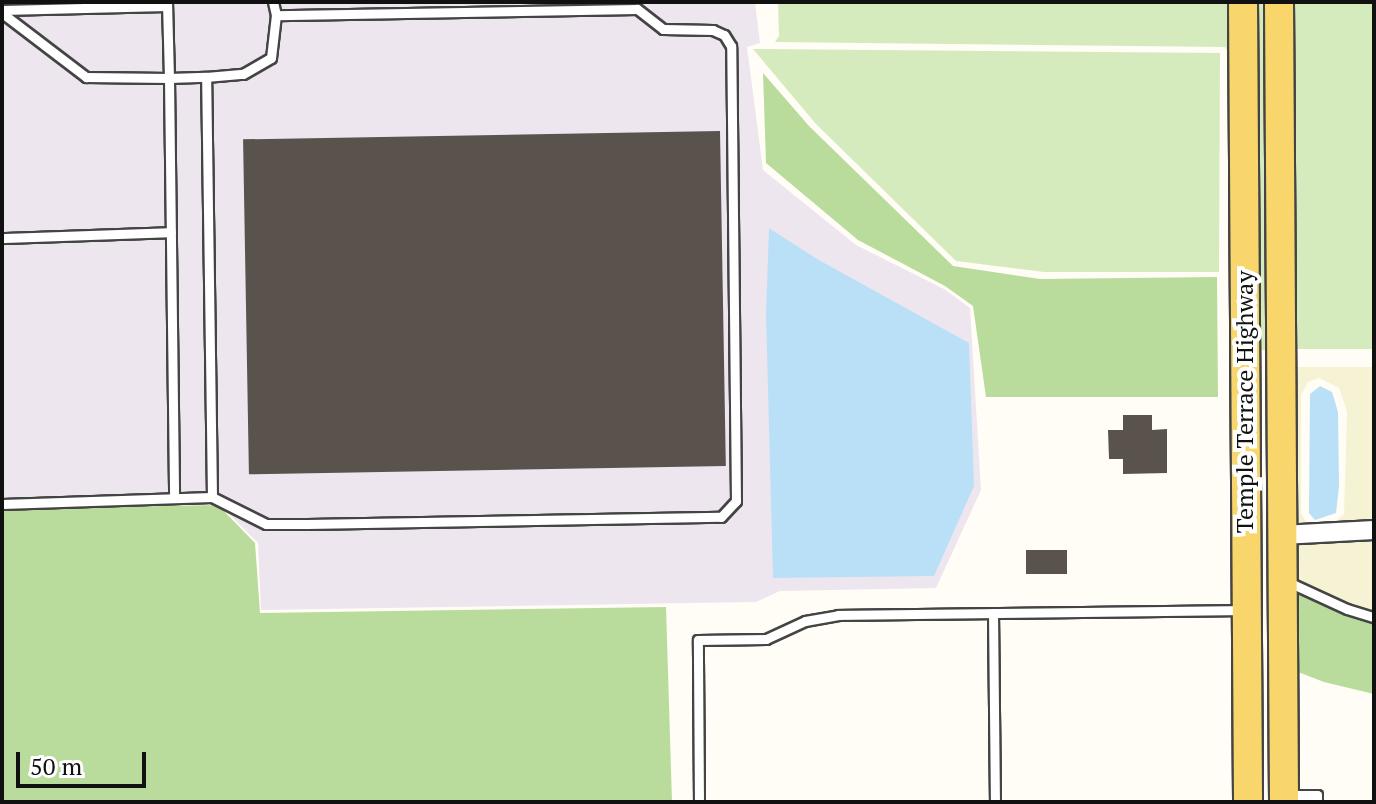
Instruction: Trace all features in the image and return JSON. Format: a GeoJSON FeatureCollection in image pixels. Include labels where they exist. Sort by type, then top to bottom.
{"type":"FeatureCollection","features":[{"type":"Feature","properties":{"kind":"main road","name":"Temple Terrace Highway"},"geometry":{"type":"LineString","coordinates":[[1243,2],[1248,802]]}},
{"type":"Feature","properties":{"kind":"main road","name":"Temple Terrace Highway"},"geometry":{"type":"LineString","coordinates":[[1279,2],[1284,798]]}},
{"type":"Feature","properties":{"kind":"main road"},"geometry":{"type":"LineString","coordinates":[[1244,359],[1281,358]]}},
{"type":"Feature","properties":{"kind":"street"},"geometry":{"type":"LineString","coordinates":[[1282,535],[1374,530]]}},
{"type":"Feature","properties":{"kind":"lane"},"geometry":{"type":"LineString","coordinates":[[2,12],[86,77],[206,77],[243,74],[271,58],[276,15],[273,2]]}},
{"type":"Feature","properties":{"kind":"lane"},"geometry":{"type":"LineString","coordinates":[[2,12],[167,4],[174,498]]}},
{"type":"Feature","properties":{"kind":"lane"},"geometry":{"type":"LineString","coordinates":[[2,504],[212,497],[266,524],[294,524],[721,517],[736,501],[731,46],[724,35],[713,30],[663,29],[641,5],[276,15]]}},
{"type":"Feature","properties":{"kind":"lane"},"geometry":{"type":"LineString","coordinates":[[206,77],[212,497]]}},
{"type":"Feature","properties":{"kind":"lane"},"geometry":{"type":"LineString","coordinates":[[2,238],[171,232]]}},
{"type":"Feature","properties":{"kind":"lane"},"geometry":{"type":"LineString","coordinates":[[1283,580],[1347,609],[1374,617]]}},
{"type":"Feature","properties":{"kind":"lane"},"geometry":{"type":"LineString","coordinates":[[699,802],[698,640],[766,639],[805,621],[838,615],[1246,610]]}},
{"type":"Feature","properties":{"kind":"lane"},"geometry":{"type":"LineString","coordinates":[[993,613],[995,802]]}},
{"type":"Feature","properties":{"kind":"lane"},"geometry":{"type":"LineString","coordinates":[[1284,798],[1317,795],[1317,802]]}},
{"type":"Feature","properties":{"kind":"shaded area"},"geometry":{"type":"Polygon","coordinates":[[[2,2],[755,2],[760,43],[747,47],[763,170],[856,245],[944,289],[970,308],[981,490],[936,588],[780,591],[756,602],[261,610],[258,543],[219,504],[2,506],[2,2]]]}},
{"type":"Feature","properties":{"kind":"shaded area"},"geometry":{"type":"Polygon","coordinates":[[[1291,367],[1374,367],[1374,521],[1333,524],[1344,514],[1347,412],[1339,388],[1319,378],[1308,382],[1301,395],[1301,513],[1308,525],[1293,526],[1291,367]]]}},
{"type":"Feature","properties":{"kind":"shaded area"},"geometry":{"type":"Polygon","coordinates":[[[1374,540],[1374,612],[1293,603],[1293,544],[1374,540]]]}},
{"type":"Feature","properties":{"kind":"green space"},"geometry":{"type":"Polygon","coordinates":[[[778,2],[1233,2],[1234,363],[1229,363],[1229,54],[1225,47],[775,42],[779,36],[778,2]]]}},
{"type":"Feature","properties":{"kind":"green space"},"geometry":{"type":"Polygon","coordinates":[[[1253,2],[1269,2],[1269,350],[1253,350],[1253,2]]]}},
{"type":"Feature","properties":{"kind":"green space"},"geometry":{"type":"Polygon","coordinates":[[[1289,2],[1374,2],[1374,349],[1289,349],[1289,2]]]}},
{"type":"Feature","properties":{"kind":"green space"},"geometry":{"type":"Polygon","coordinates":[[[753,49],[1220,53],[1219,272],[1044,272],[956,261],[816,124],[753,49]]]}},
{"type":"Feature","properties":{"kind":"green space"},"geometry":{"type":"Polygon","coordinates":[[[763,73],[809,126],[953,266],[1040,279],[1217,277],[1218,397],[986,397],[973,306],[945,286],[858,240],[766,163],[763,73]]]}},
{"type":"Feature","properties":{"kind":"green space"},"geometry":{"type":"Polygon","coordinates":[[[218,505],[255,543],[260,613],[666,607],[672,802],[2,802],[2,509],[218,505]]]}},
{"type":"Feature","properties":{"kind":"green space"},"geometry":{"type":"Polygon","coordinates":[[[1300,589],[1374,612],[1374,694],[1324,682],[1293,670],[1293,603],[1300,589]]]}},
{"type":"Feature","properties":{"kind":"water"},"geometry":{"type":"Polygon","coordinates":[[[769,228],[817,259],[969,343],[974,486],[934,576],[773,578],[766,315],[769,228]]]}},
{"type":"Feature","properties":{"kind":"water"},"geometry":{"type":"Polygon","coordinates":[[[1320,386],[1332,392],[1338,412],[1339,486],[1336,513],[1315,520],[1309,513],[1310,394],[1320,386]]]}},
{"type":"Feature","properties":{"kind":"building"},"geometry":{"type":"Polygon","coordinates":[[[720,131],[726,466],[249,474],[243,139],[720,131]]]}},
{"type":"Feature","properties":{"kind":"building"},"geometry":{"type":"Polygon","coordinates":[[[1123,415],[1152,415],[1152,430],[1167,429],[1167,473],[1123,474],[1123,459],[1109,459],[1108,430],[1123,430],[1123,415]]]}},
{"type":"Feature","properties":{"kind":"building"},"geometry":{"type":"Polygon","coordinates":[[[1026,550],[1067,550],[1067,574],[1026,574],[1026,550]]]}}]}
